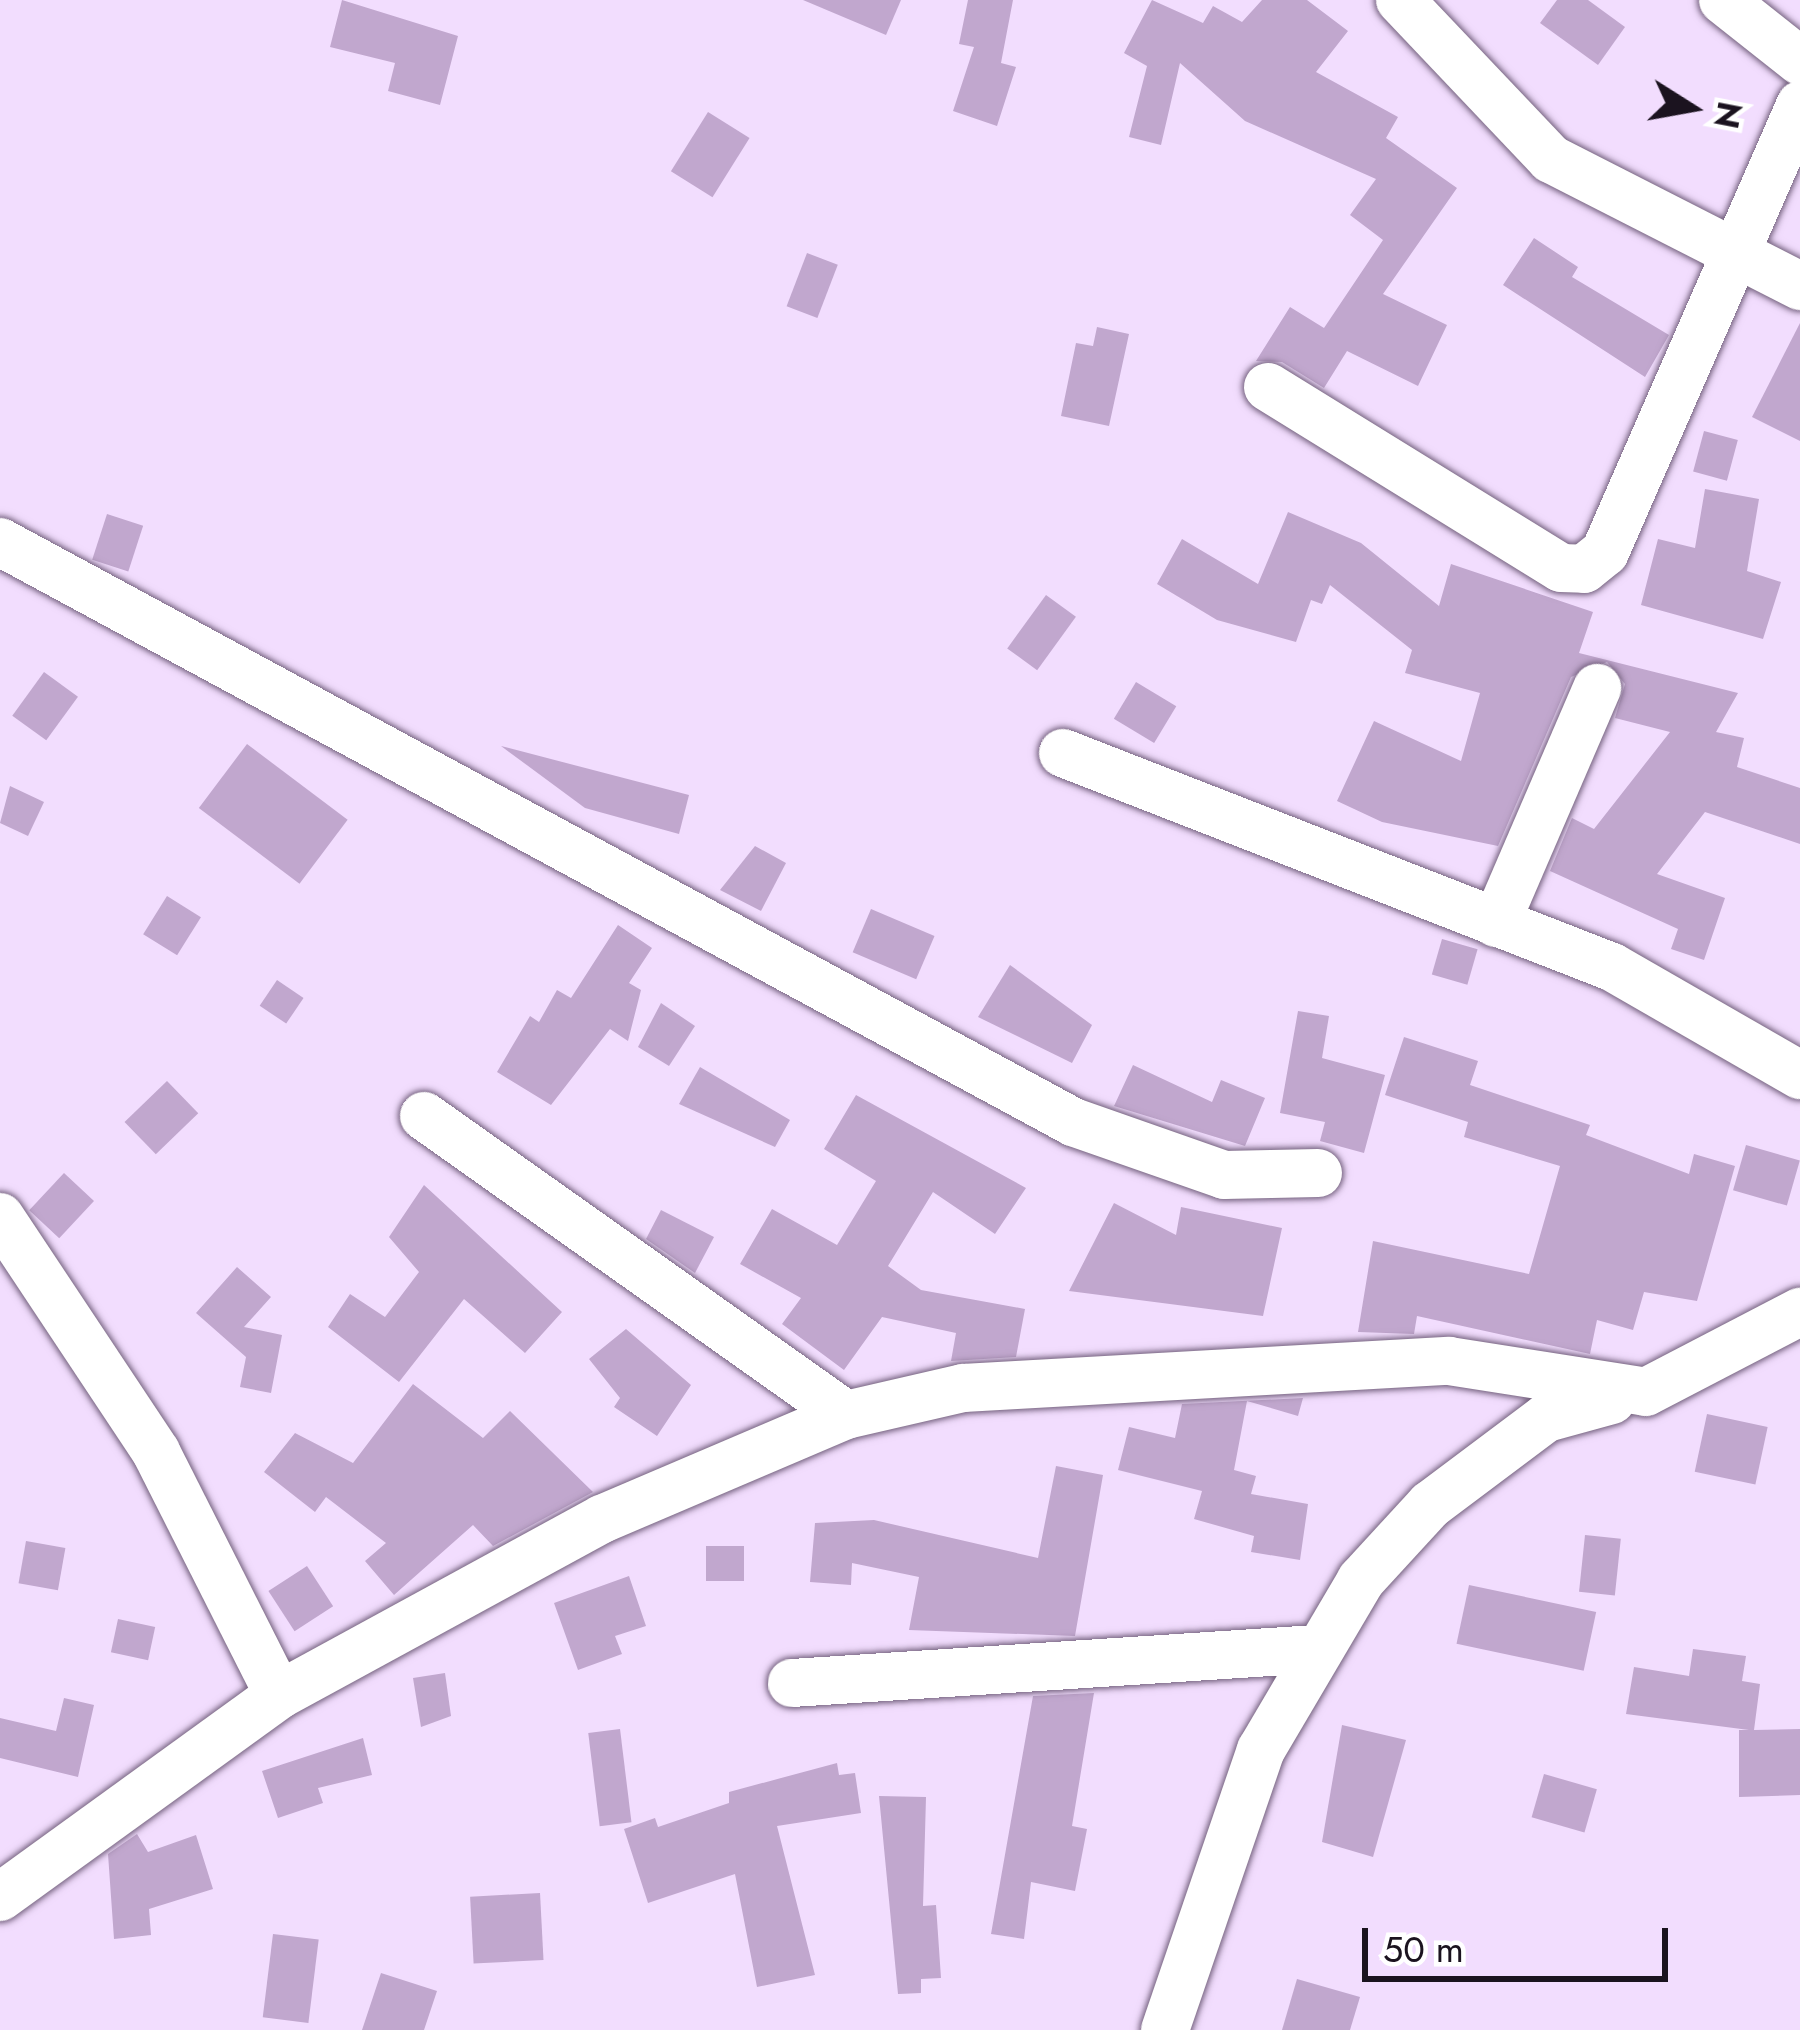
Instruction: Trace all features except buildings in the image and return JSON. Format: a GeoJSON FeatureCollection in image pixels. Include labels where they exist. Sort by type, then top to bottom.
{"type":"FeatureCollection","features":[{"type":"Feature","properties":{"kind":"street"},"geometry":{"type":"LineString","coordinates":[[1400,0],[1551,159],[1800,286]]}},
{"type":"Feature","properties":{"kind":"street"},"geometry":{"type":"LineString","coordinates":[[1723,0],[1800,61]]}},
{"type":"Feature","properties":{"kind":"street"},"geometry":{"type":"LineString","coordinates":[[1268,387],[1561,568],[1584,569],[1605,553],[1800,105]]}},
{"type":"Feature","properties":{"kind":"street"},"geometry":{"type":"LineString","coordinates":[[0,542],[1073,1122],[1224,1175],[1318,1173]]}},
{"type":"Feature","properties":{"kind":"street"},"geometry":{"type":"LineString","coordinates":[[1496,923],[1597,688]]}},
{"type":"Feature","properties":{"kind":"street"},"geometry":{"type":"LineString","coordinates":[[1063,753],[1612,967],[1800,1076]]}},
{"type":"Feature","properties":{"kind":"street"},"geometry":{"type":"LineString","coordinates":[[424,1116],[846,1415]]}},
{"type":"Feature","properties":{"kind":"street"},"geometry":{"type":"LineString","coordinates":[[0,1217],[156,1452],[279,1695]]}},
{"type":"Feature","properties":{"kind":"street"},"geometry":{"type":"LineString","coordinates":[[1165,2030],[1261,1750],[1316,1649],[1430,1504],[1546,1418],[1646,1391],[1800,1312]]}},
{"type":"Feature","properties":{"kind":"street"},"geometry":{"type":"LineString","coordinates":[[0,1898],[279,1695],[602,1519],[846,1415],[963,1388],[1426,1361],[1646,1391]]}},
{"type":"Feature","properties":{"kind":"street"},"geometry":{"type":"LineString","coordinates":[[792,1683],[1316,1649]]}}]}
